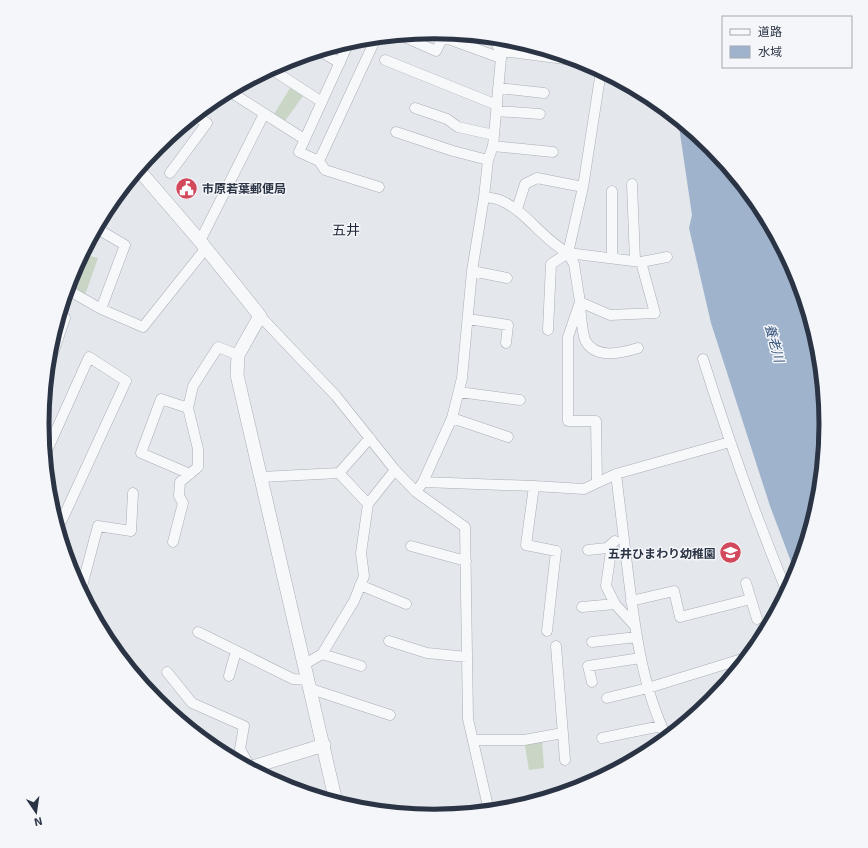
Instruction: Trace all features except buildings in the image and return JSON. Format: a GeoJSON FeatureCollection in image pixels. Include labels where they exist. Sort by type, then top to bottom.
{"type":"FeatureCollection","features":[{"type":"Feature","properties":{"kind":"street"},"geometry":{"type":"LineString","coordinates":[[411,40],[436,51],[438,39]]}},
{"type":"Feature","properties":{"kind":"street"},"geometry":{"type":"LineString","coordinates":[[458,40],[502,54],[558,59]]}},
{"type":"Feature","properties":{"kind":"street"},"geometry":{"type":"LineString","coordinates":[[319,161],[373,44]]}},
{"type":"Feature","properties":{"kind":"street"},"geometry":{"type":"LineString","coordinates":[[496,44],[502,54]]}},
{"type":"Feature","properties":{"kind":"street"},"geometry":{"type":"LineString","coordinates":[[416,492],[423,482],[452,418],[462,378],[472,271],[484,197],[488,160],[494,146],[498,88],[504,45]]}},
{"type":"Feature","properties":{"kind":"street"},"geometry":{"type":"LineString","coordinates":[[346,49],[299,152],[319,161],[325,170],[379,187]]}},
{"type":"Feature","properties":{"kind":"street"},"geometry":{"type":"LineString","coordinates":[[326,54],[340,63]]}},
{"type":"Feature","properties":{"kind":"street"},"geometry":{"type":"LineString","coordinates":[[385,60],[497,108],[540,114]]}},
{"type":"Feature","properties":{"kind":"street"},"geometry":{"type":"LineString","coordinates":[[277,73],[322,102]]}},
{"type":"Feature","properties":{"kind":"street"},"geometry":{"type":"LineString","coordinates":[[599,77],[583,187],[568,253],[574,264],[586,340],[593,349],[604,354],[625,352],[638,348]]}},
{"type":"Feature","properties":{"kind":"street"},"geometry":{"type":"LineString","coordinates":[[498,88],[544,93]]}},
{"type":"Feature","properties":{"kind":"street"},"geometry":{"type":"LineString","coordinates":[[234,95],[304,139]]}},
{"type":"Feature","properties":{"kind":"street"},"geometry":{"type":"LineString","coordinates":[[415,108],[447,119],[458,127],[494,135]]}},
{"type":"Feature","properties":{"kind":"street"},"geometry":{"type":"LineString","coordinates":[[72,292],[101,309],[143,327],[203,244],[264,114]]}},
{"type":"Feature","properties":{"kind":"street"},"geometry":{"type":"LineString","coordinates":[[170,173],[207,123],[200,119]]}},
{"type":"Feature","properties":{"kind":"street"},"geometry":{"type":"LineString","coordinates":[[396,132],[454,151],[488,160]]}},
{"type":"Feature","properties":{"kind":"street"},"geometry":{"type":"LineString","coordinates":[[494,146],[553,152]]}},
{"type":"Feature","properties":{"kind":"street"},"geometry":{"type":"LineString","coordinates":[[142,174],[203,244],[260,316],[336,396],[395,470],[416,492],[465,527],[468,719],[488,805]]}},
{"type":"Feature","properties":{"kind":"street"},"geometry":{"type":"LineString","coordinates":[[517,209],[525,184],[538,178],[583,187]]}},
{"type":"Feature","properties":{"kind":"street"},"geometry":{"type":"LineString","coordinates":[[580,302],[610,315],[655,313],[638,261],[632,184]]}},
{"type":"Feature","properties":{"kind":"street"},"geometry":{"type":"LineString","coordinates":[[612,191],[612,258]]}},
{"type":"Feature","properties":{"kind":"street"},"geometry":{"type":"LineString","coordinates":[[484,197],[501,200],[517,209],[559,248],[568,253],[638,261],[667,257]]}},
{"type":"Feature","properties":{"kind":"street"},"geometry":{"type":"LineString","coordinates":[[101,231],[125,245],[101,309]]}},
{"type":"Feature","properties":{"kind":"street"},"geometry":{"type":"LineString","coordinates":[[548,330],[551,264],[568,253]]}},
{"type":"Feature","properties":{"kind":"street"},"geometry":{"type":"LineString","coordinates":[[472,271],[507,278]]}},
{"type":"Feature","properties":{"kind":"street"},"geometry":{"type":"LineString","coordinates":[[580,302],[568,337],[568,421],[596,421],[597,483]]}},
{"type":"Feature","properties":{"kind":"street"},"geometry":{"type":"LineString","coordinates":[[260,316],[238,354],[237,376],[335,796]]}},
{"type":"Feature","properties":{"kind":"street"},"geometry":{"type":"LineString","coordinates":[[60,334],[64,317]]}},
{"type":"Feature","properties":{"kind":"street"},"geometry":{"type":"LineString","coordinates":[[468,319],[508,325],[506,343]]}},
{"type":"Feature","properties":{"kind":"street"},"geometry":{"type":"LineString","coordinates":[[173,542],[183,503],[180,496],[180,482],[198,467],[198,449],[188,408],[193,386],[218,347],[238,354]]}},
{"type":"Feature","properties":{"kind":"street"},"geometry":{"type":"LineString","coordinates":[[50,444],[89,357],[126,380],[61,520]]}},
{"type":"Feature","properties":{"kind":"street"},"geometry":{"type":"LineString","coordinates":[[703,359],[730,442],[768,548],[784,584]]}},
{"type":"Feature","properties":{"kind":"street"},"geometry":{"type":"LineString","coordinates":[[459,392],[520,400]]}},
{"type":"Feature","properties":{"kind":"street"},"geometry":{"type":"LineString","coordinates":[[188,408],[161,399],[141,453],[190,474]]}},
{"type":"Feature","properties":{"kind":"street"},"geometry":{"type":"LineString","coordinates":[[452,418],[508,438]]}},
{"type":"Feature","properties":{"kind":"street"},"geometry":{"type":"LineString","coordinates":[[261,477],[339,472],[370,438]]}},
{"type":"Feature","properties":{"kind":"street"},"geometry":{"type":"LineString","coordinates":[[423,482],[584,489],[616,474],[730,442]]}},
{"type":"Feature","properties":{"kind":"street"},"geometry":{"type":"LineString","coordinates":[[305,664],[322,654],[354,600],[364,576],[361,553],[368,504],[395,470]]}},
{"type":"Feature","properties":{"kind":"street"},"geometry":{"type":"LineString","coordinates":[[339,472],[368,504]]}},
{"type":"Feature","properties":{"kind":"street"},"geometry":{"type":"LineString","coordinates":[[616,474],[634,626],[648,688],[664,732]]}},
{"type":"Feature","properties":{"kind":"street"},"geometry":{"type":"LineString","coordinates":[[534,486],[526,545],[556,551],[548,631]]}},
{"type":"Feature","properties":{"kind":"street"},"geometry":{"type":"LineString","coordinates":[[83,582],[98,526],[131,531],[134,493]]}},
{"type":"Feature","properties":{"kind":"street"},"geometry":{"type":"LineString","coordinates":[[588,550],[607,548],[623,535]]}},
{"type":"Feature","properties":{"kind":"street"},"geometry":{"type":"LineString","coordinates":[[612,544],[606,586],[615,604],[634,626]]}},
{"type":"Feature","properties":{"kind":"street"},"geometry":{"type":"LineString","coordinates":[[411,546],[466,561]]}},
{"type":"Feature","properties":{"kind":"street"},"geometry":{"type":"LineString","coordinates":[[746,583],[757,619]]}},
{"type":"Feature","properties":{"kind":"street"},"geometry":{"type":"LineString","coordinates":[[360,585],[406,604]]}},
{"type":"Feature","properties":{"kind":"street"},"geometry":{"type":"LineString","coordinates":[[631,600],[674,591],[680,617],[751,599]]}},
{"type":"Feature","properties":{"kind":"street"},"geometry":{"type":"LineString","coordinates":[[582,607],[615,604]]}},
{"type":"Feature","properties":{"kind":"street"},"geometry":{"type":"LineString","coordinates":[[198,632],[293,680],[390,715]]}},
{"type":"Feature","properties":{"kind":"street"},"geometry":{"type":"LineString","coordinates":[[592,642],[637,637]]}},
{"type":"Feature","properties":{"kind":"street"},"geometry":{"type":"LineString","coordinates":[[389,642],[427,653],[467,657]]}},
{"type":"Feature","properties":{"kind":"street"},"geometry":{"type":"LineString","coordinates":[[556,646],[565,760]]}},
{"type":"Feature","properties":{"kind":"street"},"geometry":{"type":"LineString","coordinates":[[229,676],[236,651]]}},
{"type":"Feature","properties":{"kind":"street"},"geometry":{"type":"LineString","coordinates":[[322,654],[360,666]]}},
{"type":"Feature","properties":{"kind":"street"},"geometry":{"type":"LineString","coordinates":[[592,682],[588,666],[641,658]]}},
{"type":"Feature","properties":{"kind":"street"},"geometry":{"type":"LineString","coordinates":[[607,698],[648,688],[736,662]]}},
{"type":"Feature","properties":{"kind":"street"},"geometry":{"type":"LineString","coordinates":[[167,672],[192,703],[244,726],[240,749],[246,760]]}},
{"type":"Feature","properties":{"kind":"street"},"geometry":{"type":"LineString","coordinates":[[602,738],[661,726]]}},
{"type":"Feature","properties":{"kind":"street"},"geometry":{"type":"LineString","coordinates":[[473,740],[524,740],[563,733]]}},
{"type":"Feature","properties":{"kind":"street"},"geometry":{"type":"LineString","coordinates":[[256,765],[324,745]]}},
{"type":"Feature","properties":{"kind":"green space"},"geometry":{"type":"Polygon","coordinates":[[[290,88],[303,96],[285,121],[274,114],[290,88]]]}},
{"type":"Feature","properties":{"kind":"green space"},"geometry":{"type":"Polygon","coordinates":[[[88,255],[98,258],[85,295],[74,291],[78,277],[88,255]]]}},
{"type":"Feature","properties":{"kind":"green space"},"geometry":{"type":"Polygon","coordinates":[[[542,737],[544,768],[529,770],[524,740],[542,737]]]}},
{"type":"Feature","properties":{"kind":"water","name":"養老川"},"geometry":{"type":"Polygon","coordinates":[[[679,128],[706,152],[723,170],[754,210],[790,277],[806,324],[816,374],[819,424],[818,449],[812,499],[799,548],[792,565],[770,506],[711,323],[689,228],[692,215],[679,128]]]}},
{"type":"Feature","properties":{"kind":"place","name":"市原若葉郵便局"},"geometry":{"type":"Point","coordinates":[187,188]}},
{"type":"Feature","properties":{"kind":"place","name":"五井ひまわり幼稚園"},"geometry":{"type":"Point","coordinates":[731,553]}},
{"type":"Feature","properties":{"kind":"district","name":"五井"},"geometry":{"type":"Point","coordinates":[346,229]}}]}
